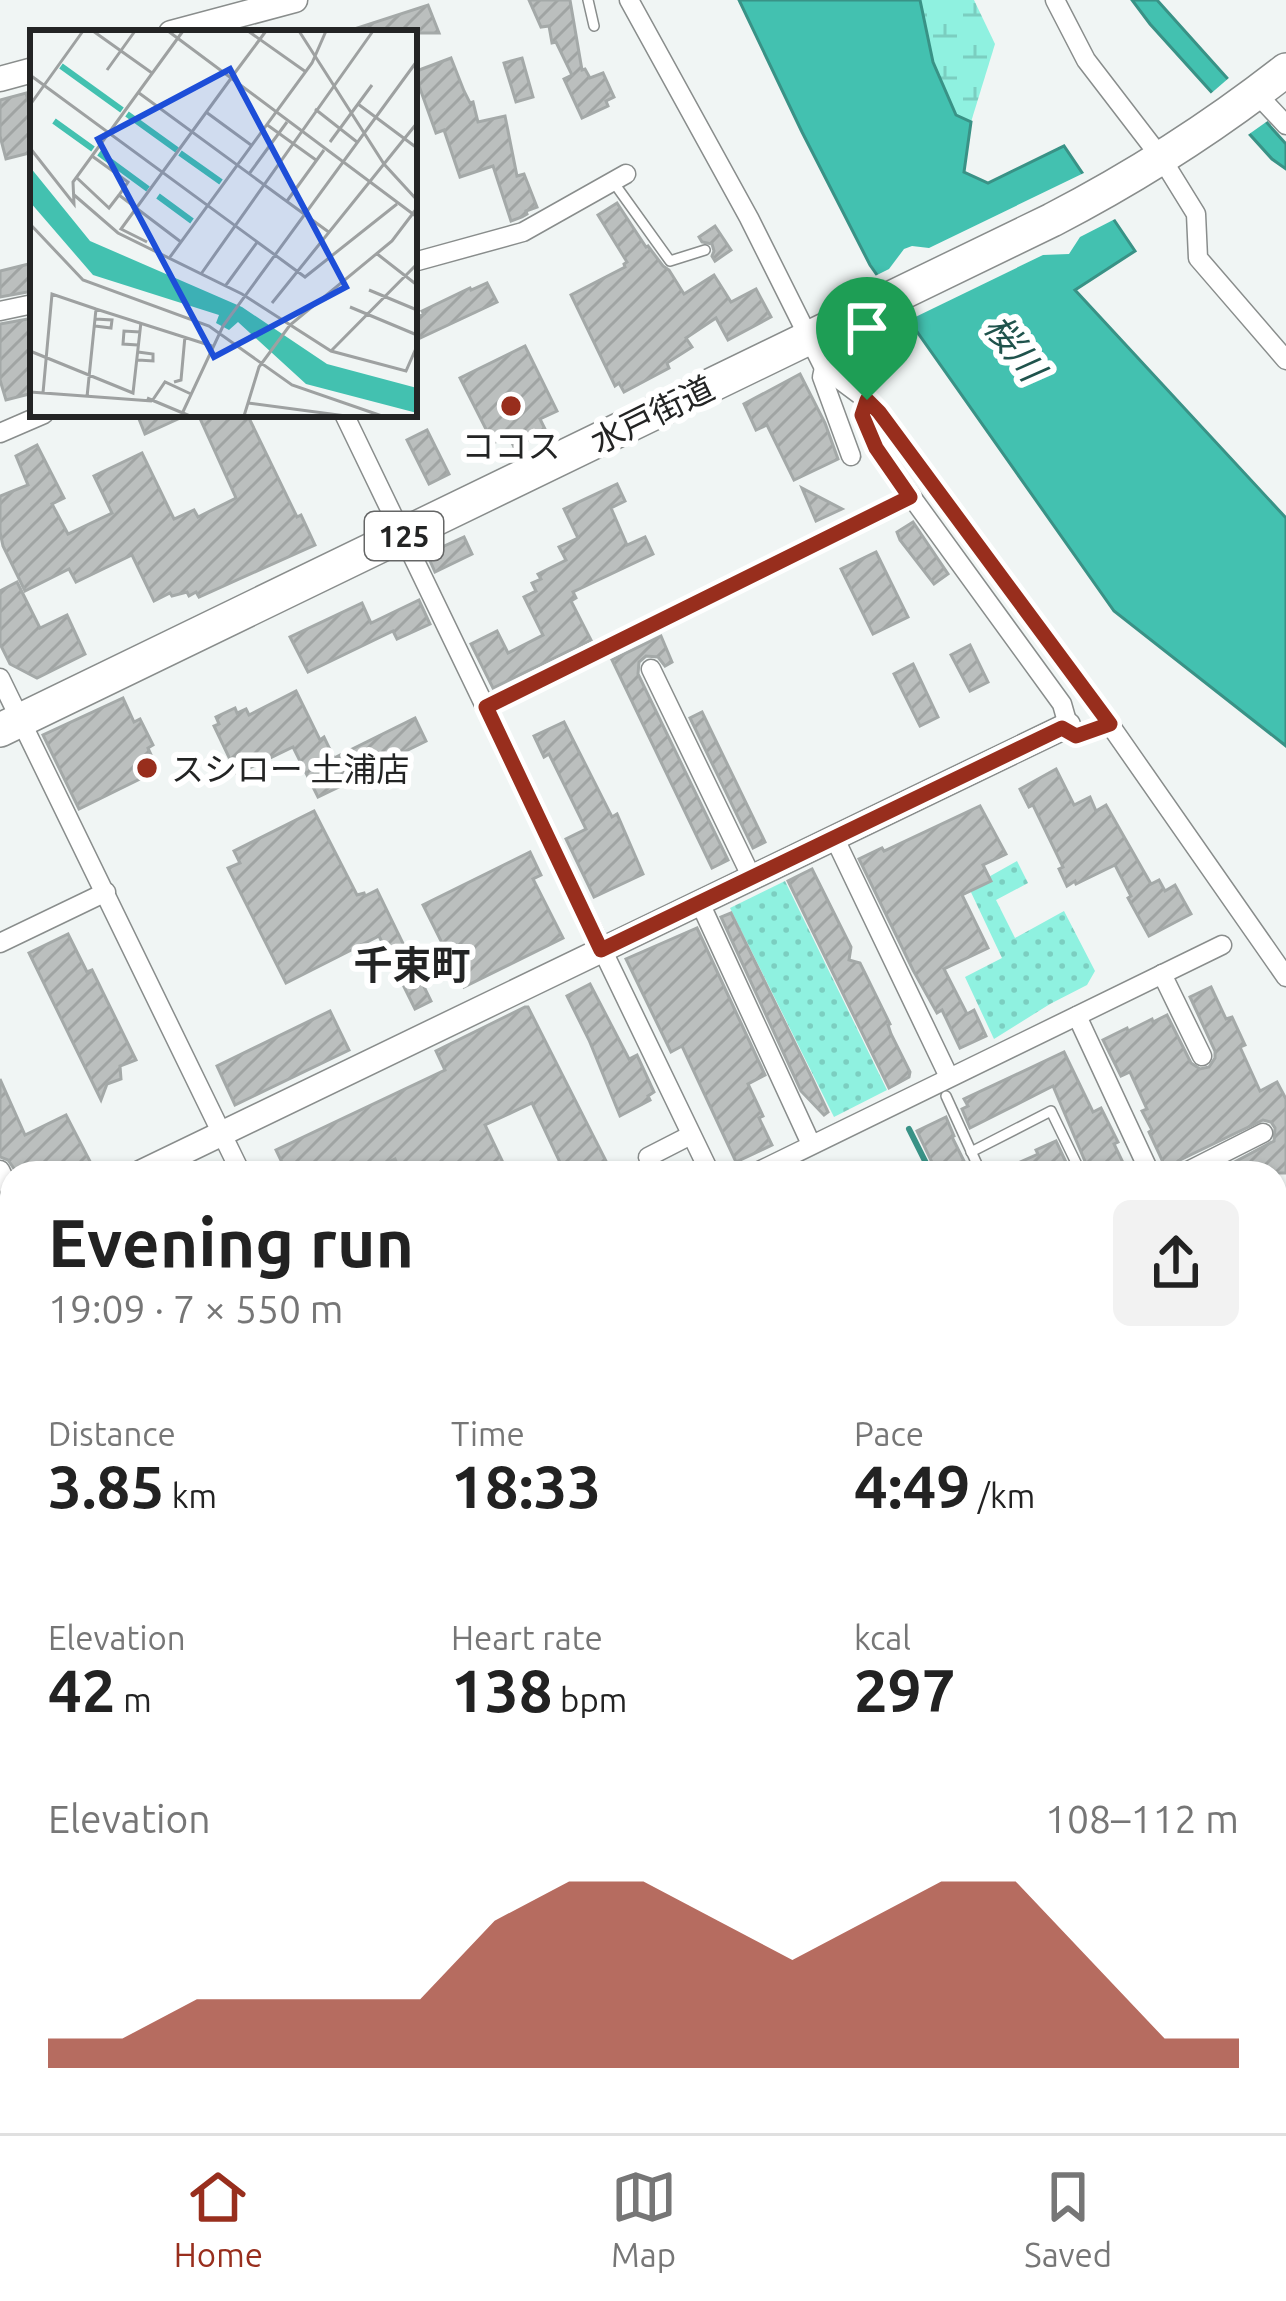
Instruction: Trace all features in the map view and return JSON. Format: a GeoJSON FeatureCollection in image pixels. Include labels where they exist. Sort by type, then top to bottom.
{"type":"FeatureCollection","features":[{"type":"Feature","properties":{"kind":"highway","name":"水戸街道"},"geometry":{"type":"LineString","coordinates":[[10,725],[404,536],[820,345],[1152,165],[1286,70]]}},
{"type":"Feature","properties":{"kind":"street"},"geometry":{"type":"LineString","coordinates":[[187,30],[266,4],[295,0]]}},
{"type":"Feature","properties":{"kind":"street"},"geometry":{"type":"LineString","coordinates":[[628,0],[820,345],[879,412],[1110,724],[1286,977]]}},
{"type":"Feature","properties":{"kind":"street"},"geometry":{"type":"LineString","coordinates":[[1055,0],[1086,60],[1152,165],[1196,214],[1198,258],[1286,360]]}},
{"type":"Feature","properties":{"kind":"street"},"geometry":{"type":"LineString","coordinates":[[0,79],[30,71]]}},
{"type":"Feature","properties":{"kind":"street"},"geometry":{"type":"LineString","coordinates":[[1242,103],[1286,125]]}},
{"type":"Feature","properties":{"kind":"street"},"geometry":{"type":"LineString","coordinates":[[417,261],[523,232],[620,177]]}},
{"type":"Feature","properties":{"kind":"street"},"geometry":{"type":"LineString","coordinates":[[0,311],[30,305]]}},
{"type":"Feature","properties":{"kind":"street"},"geometry":{"type":"LineString","coordinates":[[820,345],[822,377],[851,457]]}},
{"type":"Feature","properties":{"kind":"street"},"geometry":{"type":"LineString","coordinates":[[867,400],[862,415],[876,448],[1063,704],[1065,727],[1076,736],[1110,724]]}},
{"type":"Feature","properties":{"kind":"street"},"geometry":{"type":"LineString","coordinates":[[0,434],[37,417]]}},
{"type":"Feature","properties":{"kind":"street"},"geometry":{"type":"LineString","coordinates":[[345,417],[704,1161]]}},
{"type":"Feature","properties":{"kind":"street"},"geometry":{"type":"LineString","coordinates":[[486,707],[910,497]]}},
{"type":"Feature","properties":{"kind":"street"},"geometry":{"type":"LineString","coordinates":[[651,669],[752,878]]}},
{"type":"Feature","properties":{"kind":"street"},"geometry":{"type":"LineString","coordinates":[[0,678],[10,725],[106,892],[235,1161]]}},
{"type":"Feature","properties":{"kind":"street"},"geometry":{"type":"LineString","coordinates":[[164,1161],[1065,727]]}},
{"type":"Feature","properties":{"kind":"street"},"geometry":{"type":"LineString","coordinates":[[835,839],[948,1087]]}},
{"type":"Feature","properties":{"kind":"street"},"geometry":{"type":"LineString","coordinates":[[0,943],[106,892]]}},
{"type":"Feature","properties":{"kind":"street"},"geometry":{"type":"LineString","coordinates":[[700,903],[811,1144]]}},
{"type":"Feature","properties":{"kind":"street"},"geometry":{"type":"LineString","coordinates":[[778,1161],[948,1087],[1077,1016],[1222,945]]}},
{"type":"Feature","properties":{"kind":"street"},"geometry":{"type":"LineString","coordinates":[[1162,974],[1202,1056]]}},
{"type":"Feature","properties":{"kind":"street"},"geometry":{"type":"LineString","coordinates":[[1077,1016],[1144,1161]]}},
{"type":"Feature","properties":{"kind":"street"},"geometry":{"type":"LineString","coordinates":[[1208,1161],[1263,1133]]}},
{"type":"Feature","properties":{"kind":"street"},"geometry":{"type":"LineString","coordinates":[[649,1157],[691,1135]]}},
{"type":"Feature","properties":{"kind":"lane"},"geometry":{"type":"LineString","coordinates":[[588,0],[594,26]]}},
{"type":"Feature","properties":{"kind":"lane"},"geometry":{"type":"LineString","coordinates":[[620,177],[670,261],[705,250]]}},
{"type":"Feature","properties":{"kind":"lane"},"geometry":{"type":"LineString","coordinates":[[948,1087],[975,1161]]}},
{"type":"Feature","properties":{"kind":"lane"},"geometry":{"type":"LineString","coordinates":[[971,1152],[1051,1111],[1076,1161]]}},
{"type":"Feature","properties":{"kind":"green space"},"geometry":{"type":"Polygon","coordinates":[[[920,0],[974,0],[995,44],[971,122],[956,115],[933,62],[920,0]]]}},
{"type":"Feature","properties":{"kind":"green space"},"geometry":{"type":"Polygon","coordinates":[[[1017,861],[1028,883],[996,900],[1015,938],[1064,911],[1095,971],[1087,985],[994,1039],[965,977],[1002,958],[969,888],[1017,861]]]}},
{"type":"Feature","properties":{"kind":"green space"},"geometry":{"type":"Polygon","coordinates":[[[785,881],[887,1090],[834,1117],[730,908],[785,881]]]}},
{"type":"Feature","properties":{"kind":"water","name":"桜川"},"geometry":{"type":"Polygon","coordinates":[[[739,0],[920,0],[933,62],[956,115],[971,122],[964,172],[988,183],[1064,146],[1135,251],[1075,290],[1286,518],[1286,746],[1114,611],[870,265],[739,0]]]}},
{"type":"Feature","properties":{"kind":"water"},"geometry":{"type":"Polygon","coordinates":[[[1132,0],[1157,0],[1286,144],[1286,169],[1272,159],[1132,0]]]}},
{"type":"Feature","properties":{"kind":"pier"},"geometry":{"type":"Polygon","coordinates":[[[1230,77],[1269,120],[1245,137],[1208,96],[1230,77]]]}},
{"type":"Feature","properties":{"kind":"pier"},"geometry":{"type":"Polygon","coordinates":[[[1088,171],[1119,217],[1080,237],[1069,254],[1043,255],[903,323],[871,278],[889,269],[904,249],[929,248],[1088,171]]]}},
{"type":"Feature","properties":{"kind":"building"},"geometry":{"type":"Polygon","coordinates":[[[529,0],[570,0],[582,70],[590,78],[603,73],[614,97],[606,101],[608,106],[582,118],[564,79],[572,75],[556,42],[552,43],[549,26],[541,27],[529,0]]]}},
{"type":"Feature","properties":{"kind":"building"},"geometry":{"type":"Polygon","coordinates":[[[428,5],[439,33],[417,30],[354,29],[428,5]]]}},
{"type":"Feature","properties":{"kind":"building"},"geometry":{"type":"Polygon","coordinates":[[[451,58],[478,122],[505,116],[517,176],[524,174],[537,207],[511,221],[493,166],[460,177],[444,130],[436,133],[417,71],[451,58]]]}},
{"type":"Feature","properties":{"kind":"building"},"geometry":{"type":"Polygon","coordinates":[[[522,58],[533,97],[516,102],[504,63],[522,58]]]}},
{"type":"Feature","properties":{"kind":"building"},"geometry":{"type":"Polygon","coordinates":[[[26,93],[30,153],[6,159],[0,136],[0,100],[26,93]]]}},
{"type":"Feature","properties":{"kind":"building"},"geometry":{"type":"Polygon","coordinates":[[[617,203],[684,294],[714,275],[731,302],[756,289],[771,317],[728,340],[716,318],[686,338],[692,347],[667,363],[669,368],[624,392],[619,383],[615,386],[571,295],[625,267],[627,262],[598,215],[617,203]]]}},
{"type":"Feature","properties":{"kind":"building"},"geometry":{"type":"Polygon","coordinates":[[[715,226],[731,250],[715,261],[712,244],[699,237],[715,226]]]}},
{"type":"Feature","properties":{"kind":"building"},"geometry":{"type":"Polygon","coordinates":[[[30,264],[30,292],[0,297],[0,271],[30,264]]]}},
{"type":"Feature","properties":{"kind":"building"},"geometry":{"type":"Polygon","coordinates":[[[487,283],[497,302],[417,340],[417,318],[422,311],[487,283]]]}},
{"type":"Feature","properties":{"kind":"building"},"geometry":{"type":"Polygon","coordinates":[[[30,319],[30,394],[6,400],[0,380],[0,324],[30,319]]]}},
{"type":"Feature","properties":{"kind":"building"},"geometry":{"type":"Polygon","coordinates":[[[525,346],[557,411],[540,419],[546,431],[514,447],[509,436],[493,443],[460,378],[525,346]]]}},
{"type":"Feature","properties":{"kind":"building"},"geometry":{"type":"Polygon","coordinates":[[[800,374],[838,459],[794,480],[767,425],[756,430],[744,404],[800,374]]]}},
{"type":"Feature","properties":{"kind":"building"},"geometry":{"type":"Polygon","coordinates":[[[138,417],[182,417],[145,434],[138,417]]]}},
{"type":"Feature","properties":{"kind":"building"},"geometry":{"type":"Polygon","coordinates":[[[199,417],[248,417],[315,545],[199,597],[196,592],[189,596],[187,592],[170,593],[154,601],[132,555],[76,582],[69,569],[25,591],[0,532],[0,496],[28,485],[16,456],[37,445],[64,498],[52,504],[68,534],[112,513],[94,476],[142,453],[174,519],[194,510],[198,517],[236,498],[199,417]]]}},
{"type":"Feature","properties":{"kind":"building"},"geometry":{"type":"Polygon","coordinates":[[[427,430],[449,474],[429,484],[407,440],[427,430]]]}},
{"type":"Feature","properties":{"kind":"building"},"geometry":{"type":"Polygon","coordinates":[[[617,484],[625,501],[611,508],[627,545],[645,537],[653,554],[573,592],[576,598],[571,601],[591,640],[493,688],[471,644],[497,631],[508,653],[543,635],[524,597],[536,591],[532,583],[541,579],[538,574],[566,560],[559,547],[578,538],[564,509],[617,484]]]}},
{"type":"Feature","properties":{"kind":"building"},"geometry":{"type":"Polygon","coordinates":[[[802,488],[842,509],[816,521],[802,488]]]}},
{"type":"Feature","properties":{"kind":"building"},"geometry":{"type":"Polygon","coordinates":[[[913,522],[948,574],[934,584],[897,532],[913,522]]]}},
{"type":"Feature","properties":{"kind":"building"},"geometry":{"type":"Polygon","coordinates":[[[464,537],[472,554],[435,572],[427,554],[464,537]]]}},
{"type":"Feature","properties":{"kind":"building"},"geometry":{"type":"Polygon","coordinates":[[[876,552],[908,617],[873,634],[841,569],[876,552]]]}},
{"type":"Feature","properties":{"kind":"building"},"geometry":{"type":"Polygon","coordinates":[[[17,582],[40,628],[67,615],[85,654],[37,678],[10,664],[0,644],[0,591],[17,582]]]}},
{"type":"Feature","properties":{"kind":"building"},"geometry":{"type":"Polygon","coordinates":[[[419,600],[430,624],[397,639],[393,631],[308,672],[290,637],[362,603],[371,623],[419,600]]]}},
{"type":"Feature","properties":{"kind":"building"},"geometry":{"type":"Polygon","coordinates":[[[661,636],[672,662],[665,666],[658,657],[646,656],[639,662],[638,674],[728,860],[712,868],[612,660],[661,636]]]}},
{"type":"Feature","properties":{"kind":"building"},"geometry":{"type":"Polygon","coordinates":[[[970,645],[988,682],[970,691],[951,655],[970,645]]]}},
{"type":"Feature","properties":{"kind":"building"},"geometry":{"type":"Polygon","coordinates":[[[913,664],[938,717],[920,726],[894,674],[913,664]]]}},
{"type":"Feature","properties":{"kind":"building"},"geometry":{"type":"Polygon","coordinates":[[[296,691],[334,758],[415,718],[426,741],[318,797],[293,747],[237,774],[214,726],[219,724],[216,717],[235,708],[237,713],[246,709],[249,715],[296,691]]]}},
{"type":"Feature","properties":{"kind":"building"},"geometry":{"type":"Polygon","coordinates":[[[123,698],[134,722],[140,719],[153,745],[148,748],[158,770],[79,809],[43,735],[123,698]]]}},
{"type":"Feature","properties":{"kind":"building"},"geometry":{"type":"Polygon","coordinates":[[[702,712],[765,842],[753,848],[690,718],[702,712]]]}},
{"type":"Feature","properties":{"kind":"building"},"geometry":{"type":"Polygon","coordinates":[[[564,722],[612,817],[617,814],[643,874],[594,897],[566,839],[586,829],[549,754],[544,757],[534,736],[564,722]]]}},
{"type":"Feature","properties":{"kind":"building"},"geometry":{"type":"Polygon","coordinates":[[[1056,769],[1074,805],[1090,797],[1096,811],[1106,805],[1151,884],[1159,880],[1165,891],[1175,885],[1191,914],[1149,936],[1115,865],[1067,886],[1059,869],[1063,867],[1033,805],[1029,807],[1020,789],[1056,769]]]}},
{"type":"Feature","properties":{"kind":"building"},"geometry":{"type":"Polygon","coordinates":[[[980,806],[1006,854],[983,865],[991,881],[962,895],[988,948],[944,969],[967,1014],[974,1010],[986,1036],[960,1048],[942,1010],[937,1013],[913,970],[859,859],[980,806]]]}},
{"type":"Feature","properties":{"kind":"building"},"geometry":{"type":"Polygon","coordinates":[[[314,811],[357,895],[377,890],[431,1001],[415,1009],[379,936],[286,983],[228,868],[240,863],[234,851],[314,811]]]}},
{"type":"Feature","properties":{"kind":"building"},"geometry":{"type":"Polygon","coordinates":[[[530,852],[541,875],[533,879],[563,938],[464,987],[423,905],[530,852]]]}},
{"type":"Feature","properties":{"kind":"building"},"geometry":{"type":"Polygon","coordinates":[[[812,869],[851,947],[849,960],[860,963],[910,1072],[889,1088],[788,881],[812,869]]]}},
{"type":"Feature","properties":{"kind":"building"},"geometry":{"type":"Polygon","coordinates":[[[731,913],[828,1112],[824,1115],[801,1091],[721,917],[731,913]]]}},
{"type":"Feature","properties":{"kind":"building"},"geometry":{"type":"Polygon","coordinates":[[[697,928],[765,1075],[748,1084],[772,1145],[736,1161],[682,1046],[671,1052],[626,959],[697,928]]]}},
{"type":"Feature","properties":{"kind":"building"},"geometry":{"type":"Polygon","coordinates":[[[68,934],[87,972],[92,970],[136,1060],[120,1066],[121,1079],[107,1084],[101,1100],[29,953],[68,934]]]}},
{"type":"Feature","properties":{"kind":"building"},"geometry":{"type":"Polygon","coordinates":[[[590,984],[629,1059],[637,1055],[654,1092],[650,1100],[620,1116],[567,996],[590,984]]]}},
{"type":"Feature","properties":{"kind":"building"},"geometry":{"type":"Polygon","coordinates":[[[1211,987],[1226,1019],[1232,1017],[1260,1091],[1277,1082],[1286,1099],[1286,1161],[1236,1161],[1274,1141],[1275,1128],[1263,1120],[1178,1161],[1162,1161],[1130,1072],[1121,1076],[1103,1040],[1167,1015],[1191,1063],[1200,1069],[1209,1067],[1215,1051],[1190,997],[1211,987]]]}},
{"type":"Feature","properties":{"kind":"building"},"geometry":{"type":"Polygon","coordinates":[[[528,1007],[606,1161],[559,1161],[532,1103],[485,1125],[502,1161],[281,1161],[276,1150],[445,1070],[436,1051],[528,1007]]]}},
{"type":"Feature","properties":{"kind":"building"},"geometry":{"type":"Polygon","coordinates":[[[330,1011],[349,1050],[235,1105],[217,1066],[330,1011]]]}},
{"type":"Feature","properties":{"kind":"building"},"geometry":{"type":"Polygon","coordinates":[[[1064,1052],[1093,1112],[1101,1108],[1122,1161],[1085,1161],[1053,1086],[970,1128],[962,1109],[968,1106],[964,1099],[1064,1052]]]}},
{"type":"Feature","properties":{"kind":"building"},"geometry":{"type":"Polygon","coordinates":[[[0,1079],[25,1135],[66,1115],[90,1161],[9,1161],[0,1157],[0,1079]]]}},
{"type":"Feature","properties":{"kind":"building"},"geometry":{"type":"Polygon","coordinates":[[[946,1117],[964,1161],[931,1161],[917,1131],[946,1117]]]}},
{"type":"Feature","properties":{"kind":"building"},"geometry":{"type":"Polygon","coordinates":[[[1056,1141],[1065,1161],[1023,1161],[1038,1154],[1036,1150],[1056,1141]]]}},
{"type":"Feature","properties":{"kind":"waterway"},"geometry":{"type":"LineString","coordinates":[[909,1129],[925,1161]]}},
{"type":"Feature","properties":{"kind":"place","name":"ココス"},"geometry":{"type":"Point","coordinates":[511,406]}},
{"type":"Feature","properties":{"kind":"place","name":"スシロー 土浦店"},"geometry":{"type":"Point","coordinates":[147,768]}},
{"type":"Feature","properties":{"kind":"district","name":"千束町"},"geometry":{"type":"Point","coordinates":[412,964]}},
{"type":"Feature","properties":{"kind":"route"},"geometry":{"type":"LineString","coordinates":[[867,400],[1110,724],[1076,736],[1062,728],[601,950],[486,707],[910,497],[876,448],[862,415],[867,400]]}}]}
